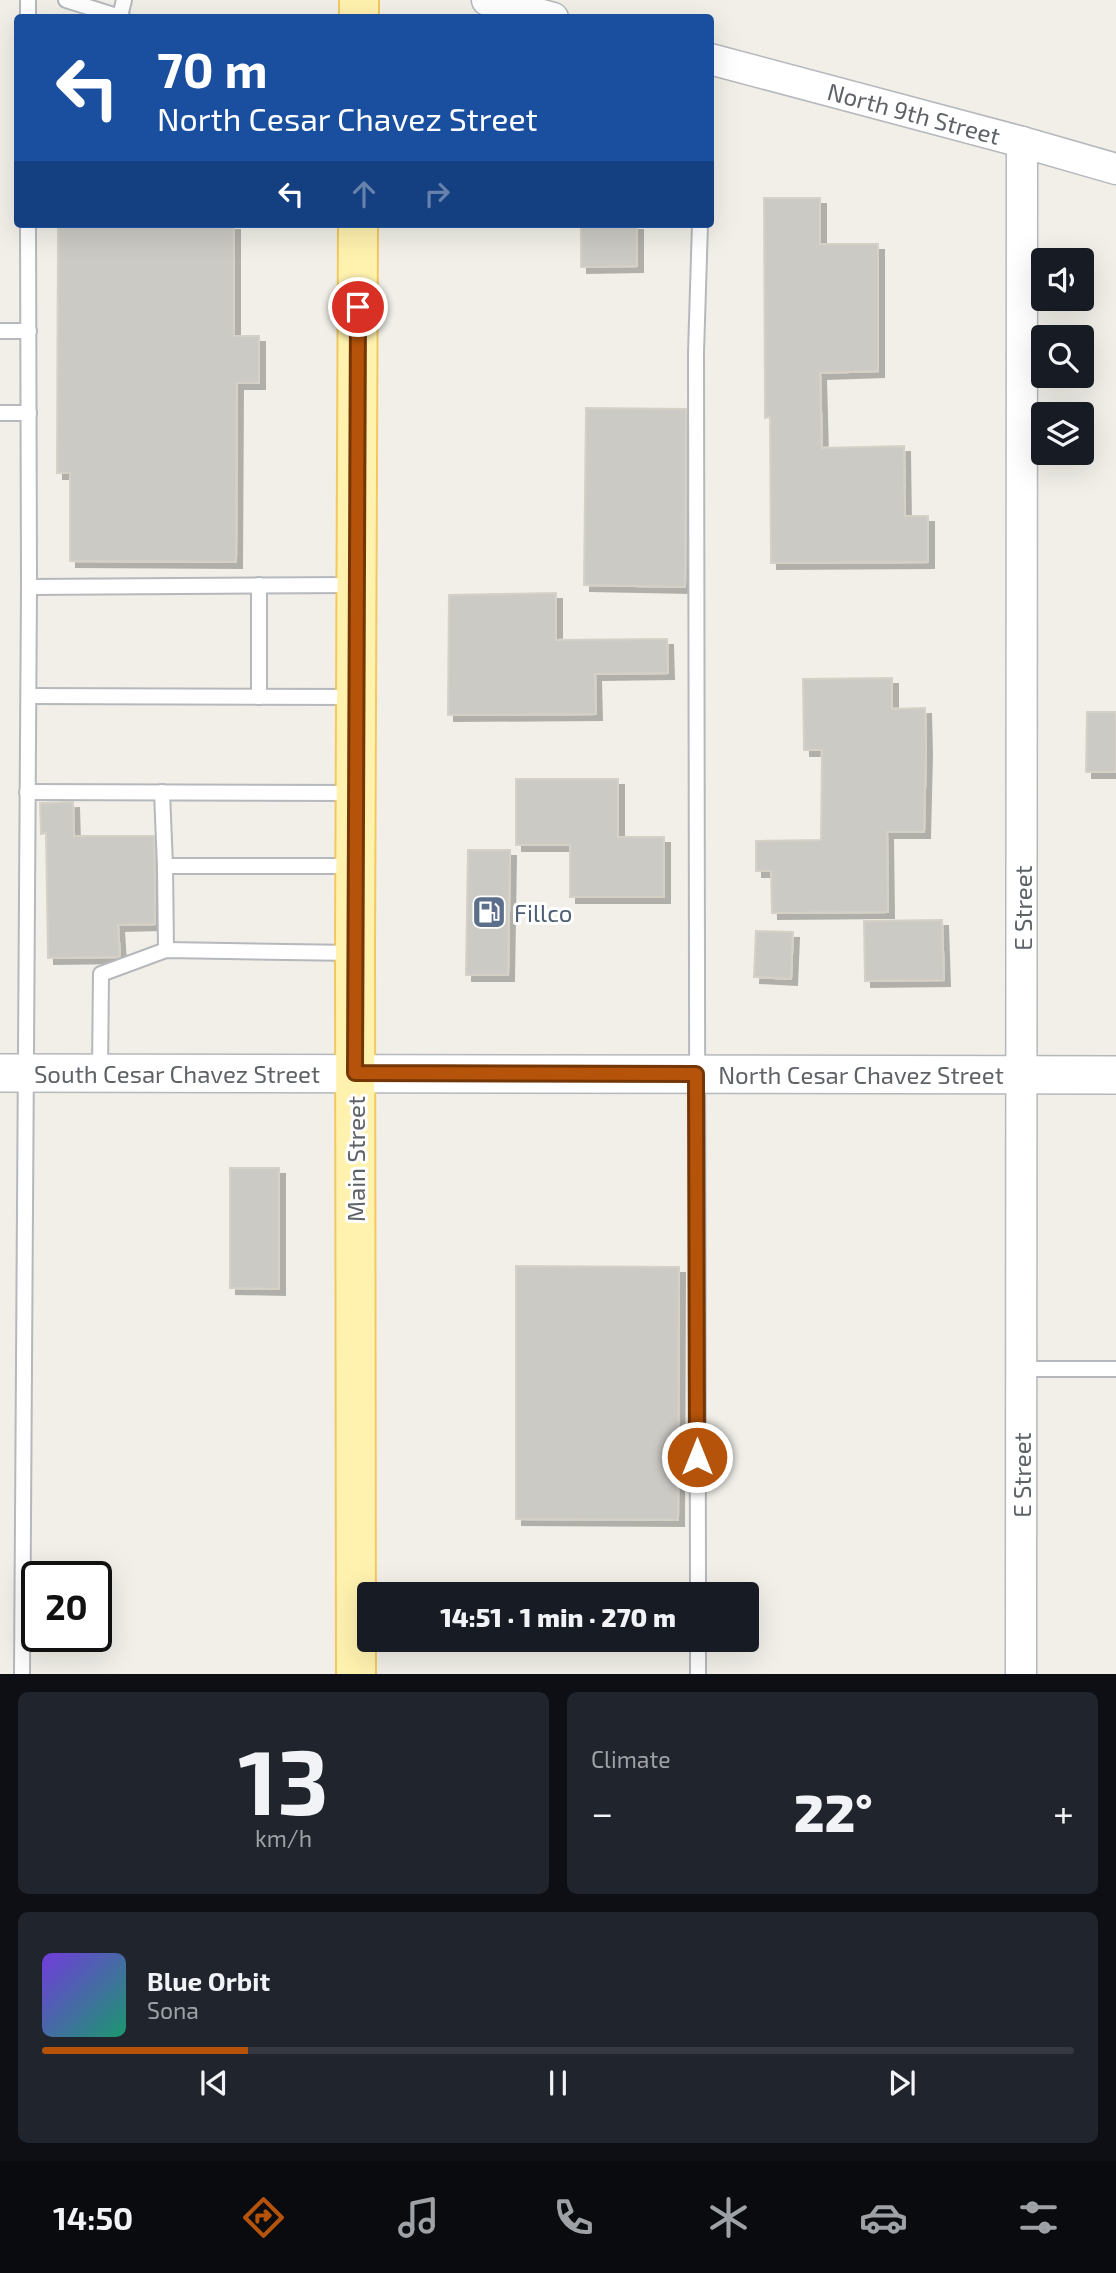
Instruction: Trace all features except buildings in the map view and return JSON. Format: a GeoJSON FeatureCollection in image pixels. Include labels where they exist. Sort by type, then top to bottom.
{"type":"FeatureCollection","features":[{"type":"Feature","properties":{"kind":"main road","name":"Main Street"},"geometry":{"type":"LineString","coordinates":[[356,1674],[355,793],[358,228]]}},
{"type":"Feature","properties":{"kind":"street"},"geometry":{"type":"LineString","coordinates":[[487,0],[538,14]]}},
{"type":"Feature","properties":{"kind":"street","name":"North 9th Street"},"geometry":{"type":"LineString","coordinates":[[714,60],[1116,169]]}},
{"type":"Feature","properties":{"kind":"street","name":"E Street"},"geometry":{"type":"LineString","coordinates":[[1021,1674],[1022,142]]}},
{"type":"Feature","properties":{"kind":"street","name":"South Cesar Chavez Street"},"geometry":{"type":"LineString","coordinates":[[13,1073],[355,1073]]}},
{"type":"Feature","properties":{"kind":"street","name":"North Cesar Chavez Street"},"geometry":{"type":"LineString","coordinates":[[355,1073],[1116,1075]]}},
{"type":"Feature","properties":{"kind":"lane"},"geometry":{"type":"LineString","coordinates":[[66,0],[112,14]]}},
{"type":"Feature","properties":{"kind":"lane"},"geometry":{"type":"LineString","coordinates":[[22,1674],[13,1073],[29,696],[28,228]]}},
{"type":"Feature","properties":{"kind":"lane"},"geometry":{"type":"LineString","coordinates":[[698,1582],[696,353],[700,228]]}},
{"type":"Feature","properties":{"kind":"lane"},"geometry":{"type":"LineString","coordinates":[[0,331],[29,331]]}},
{"type":"Feature","properties":{"kind":"lane"},"geometry":{"type":"LineString","coordinates":[[0,413],[29,413]]}},
{"type":"Feature","properties":{"kind":"lane"},"geometry":{"type":"LineString","coordinates":[[259,585],[259,697]]}},
{"type":"Feature","properties":{"kind":"lane"},"geometry":{"type":"LineString","coordinates":[[29,587],[357,585]]}},
{"type":"Feature","properties":{"kind":"lane"},"geometry":{"type":"LineString","coordinates":[[29,696],[356,697]]}},
{"type":"Feature","properties":{"kind":"lane"},"geometry":{"type":"LineString","coordinates":[[27,792],[355,793]]}},
{"type":"Feature","properties":{"kind":"lane"},"geometry":{"type":"LineString","coordinates":[[162,792],[166,950]]}},
{"type":"Feature","properties":{"kind":"lane"},"geometry":{"type":"LineString","coordinates":[[165,866],[355,866]]}},
{"type":"Feature","properties":{"kind":"lane"},"geometry":{"type":"LineString","coordinates":[[100,1073],[101,974],[166,950],[355,953]]}},
{"type":"Feature","properties":{"kind":"lane"},"geometry":{"type":"LineString","coordinates":[[1022,1369],[1116,1369]]}},
{"type":"Feature","properties":{"kind":"lane"},"geometry":{"type":"LineString","coordinates":[[698,1652],[698,1674]]}},
{"type":"Feature","properties":{"kind":"place","name":"Fillco"},"geometry":{"type":"Point","coordinates":[489,912]}},
{"type":"Feature","properties":{"kind":"route"},"geometry":{"type":"LineString","coordinates":[[358,307],[355,1073],[696,1074],[697,1457]]}}]}
